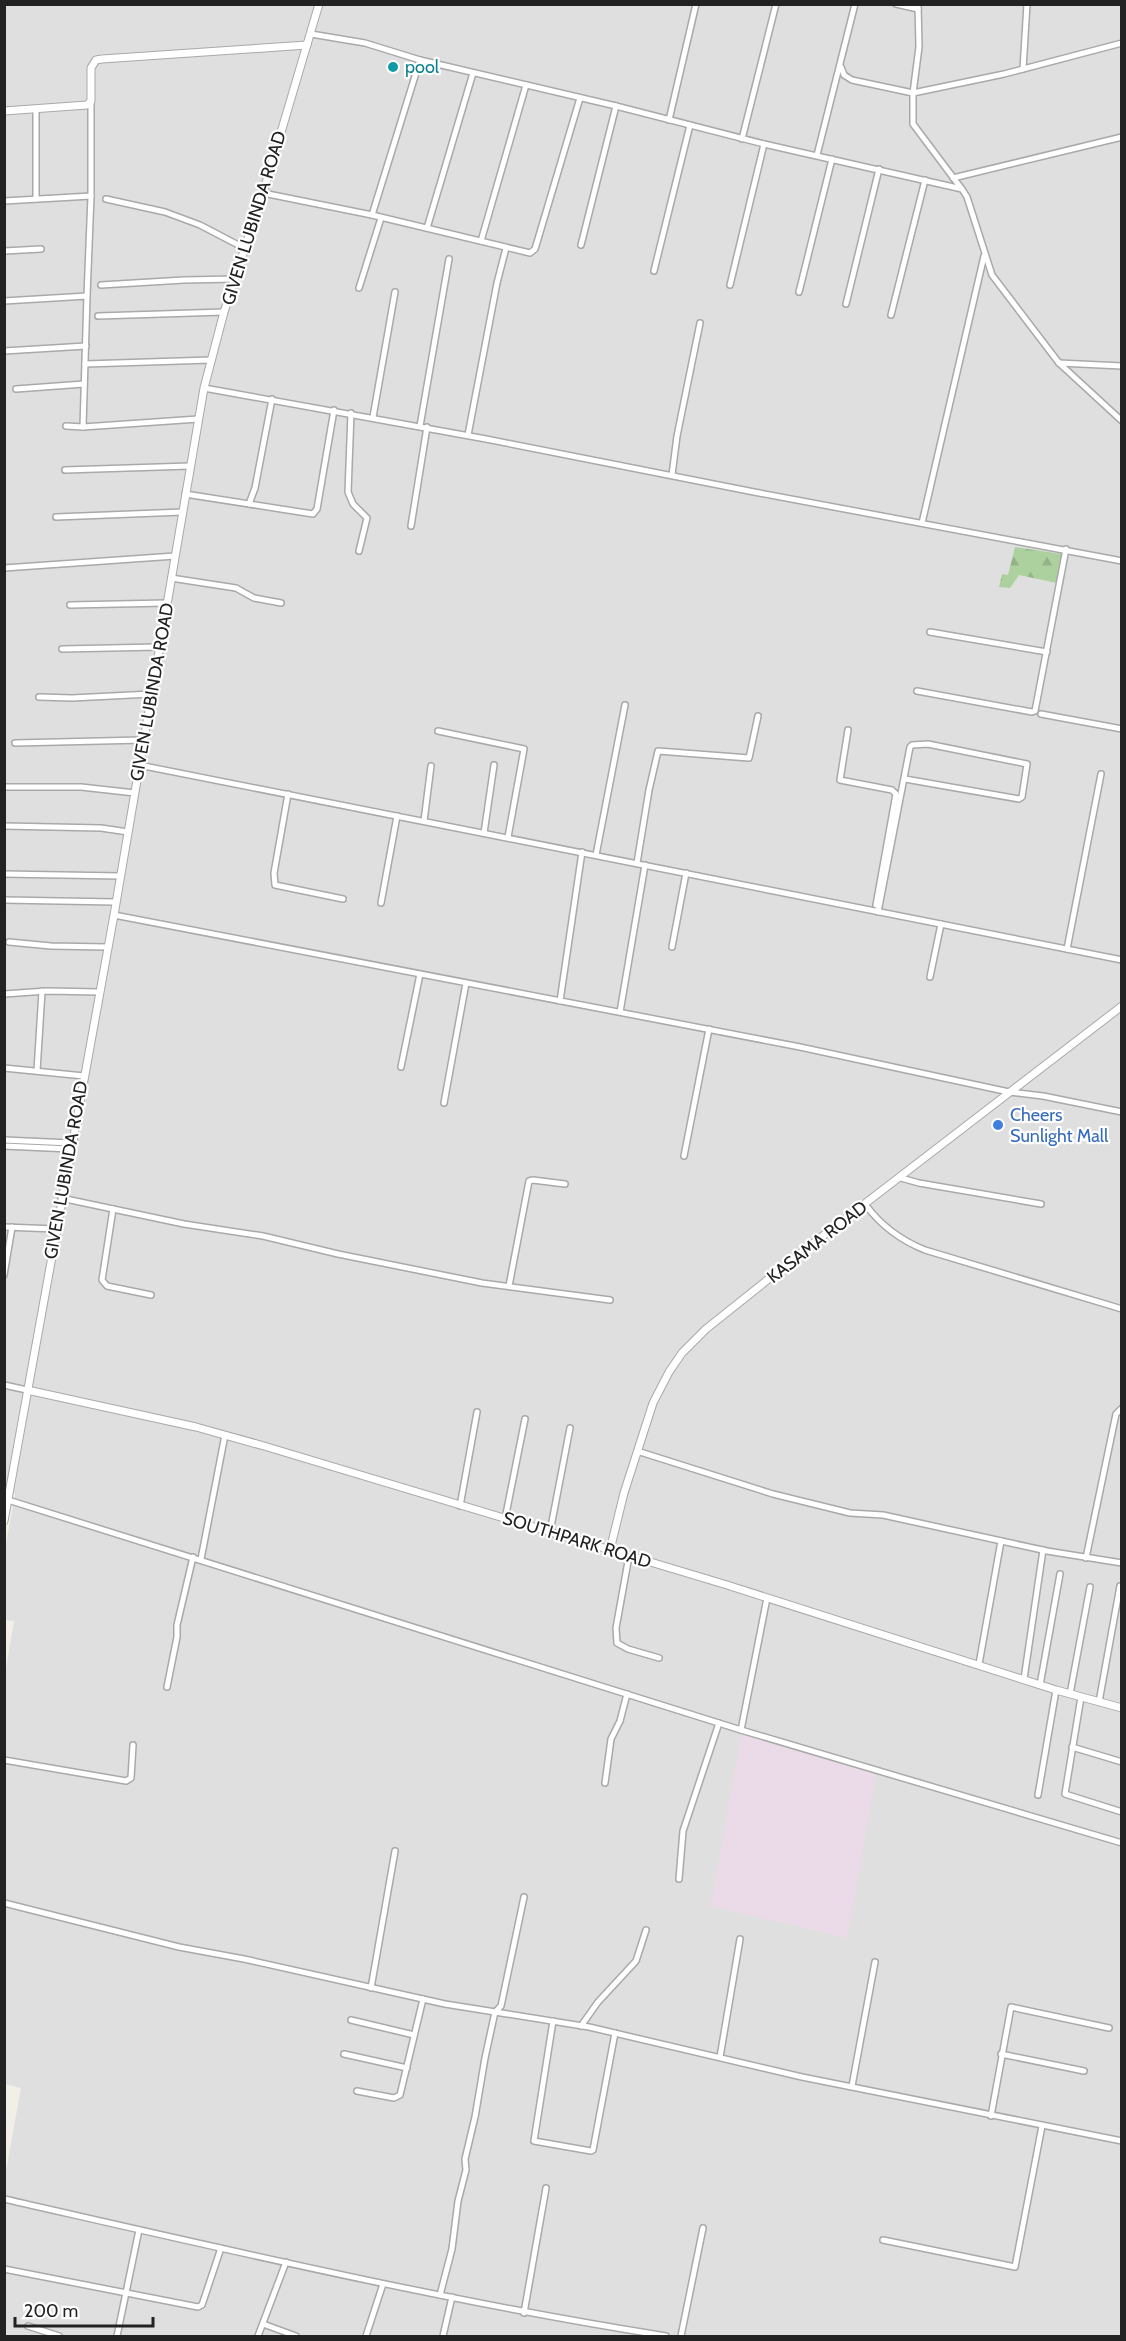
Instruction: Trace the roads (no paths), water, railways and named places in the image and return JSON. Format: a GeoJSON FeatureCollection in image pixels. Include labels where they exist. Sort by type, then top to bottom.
{"type":"FeatureCollection","features":[{"type":"Feature","properties":{"kind":"street","name":"GIVEN LUBINDA ROAD"},"geometry":{"type":"LineString","coordinates":[[4,1521],[114,915],[204,388],[224,312],[263,193],[319,4]]}},
{"type":"Feature","properties":{"kind":"street"},"geometry":{"type":"LineString","coordinates":[[669,120],[696,4]]}},
{"type":"Feature","properties":{"kind":"street"},"geometry":{"type":"LineString","coordinates":[[742,139],[776,4]]}},
{"type":"Feature","properties":{"kind":"street"},"geometry":{"type":"LineString","coordinates":[[817,155],[855,4]]}},
{"type":"Feature","properties":{"kind":"street"},"geometry":{"type":"LineString","coordinates":[[896,4],[918,7],[919,47],[913,93],[913,124],[967,197],[992,275],[1059,363],[1122,421]]}},
{"type":"Feature","properties":{"kind":"street"},"geometry":{"type":"LineString","coordinates":[[1023,69],[1027,4]]}},
{"type":"Feature","properties":{"kind":"street"},"geometry":{"type":"LineString","coordinates":[[311,34],[365,43],[420,60],[616,106],[742,139],[962,189]]}},
{"type":"Feature","properties":{"kind":"street"},"geometry":{"type":"LineString","coordinates":[[841,67],[847,76],[878,87],[913,93],[1023,69],[1122,43]]}},
{"type":"Feature","properties":{"kind":"street"},"geometry":{"type":"LineString","coordinates":[[83,427],[90,196],[91,68],[96,60],[102,59],[308,45]]}},
{"type":"Feature","properties":{"kind":"street"},"geometry":{"type":"LineString","coordinates":[[372,215],[420,60]]}},
{"type":"Feature","properties":{"kind":"street"},"geometry":{"type":"LineString","coordinates":[[427,228],[473,73]]}},
{"type":"Feature","properties":{"kind":"street"},"geometry":{"type":"LineString","coordinates":[[835,83],[847,76]]}},
{"type":"Feature","properties":{"kind":"street"},"geometry":{"type":"LineString","coordinates":[[481,241],[526,85]]}},
{"type":"Feature","properties":{"kind":"street"},"geometry":{"type":"LineString","coordinates":[[263,193],[372,215],[530,253],[536,249],[580,98]]}},
{"type":"Feature","properties":{"kind":"street"},"geometry":{"type":"LineString","coordinates":[[4,111],[89,104]]}},
{"type":"Feature","properties":{"kind":"street"},"geometry":{"type":"LineString","coordinates":[[581,245],[616,106]]}},
{"type":"Feature","properties":{"kind":"street"},"geometry":{"type":"LineString","coordinates":[[36,109],[36,199]]}},
{"type":"Feature","properties":{"kind":"street"},"geometry":{"type":"LineString","coordinates":[[654,271],[690,125]]}},
{"type":"Feature","properties":{"kind":"street"},"geometry":{"type":"LineString","coordinates":[[953,178],[1122,137]]}},
{"type":"Feature","properties":{"kind":"street"},"geometry":{"type":"LineString","coordinates":[[730,285],[764,144]]}},
{"type":"Feature","properties":{"kind":"street"},"geometry":{"type":"LineString","coordinates":[[799,292],[832,159]]}},
{"type":"Feature","properties":{"kind":"street"},"geometry":{"type":"LineString","coordinates":[[846,304],[879,170]]}},
{"type":"Feature","properties":{"kind":"street"},"geometry":{"type":"LineString","coordinates":[[891,315],[925,180]]}},
{"type":"Feature","properties":{"kind":"street"},"geometry":{"type":"LineString","coordinates":[[4,201],[90,196]]}},
{"type":"Feature","properties":{"kind":"street"},"geometry":{"type":"LineString","coordinates":[[106,199],[165,212],[200,225],[244,248]]}},
{"type":"Feature","properties":{"kind":"street"},"geometry":{"type":"LineString","coordinates":[[359,288],[381,218]]}},
{"type":"Feature","properties":{"kind":"street"},"geometry":{"type":"LineString","coordinates":[[468,435],[497,283],[506,248]]}},
{"type":"Feature","properties":{"kind":"street"},"geometry":{"type":"LineString","coordinates":[[4,251],[41,249]]}},
{"type":"Feature","properties":{"kind":"street"},"geometry":{"type":"LineString","coordinates":[[922,523],[984,255]]}},
{"type":"Feature","properties":{"kind":"street"},"geometry":{"type":"LineString","coordinates":[[411,526],[449,259]]}},
{"type":"Feature","properties":{"kind":"street"},"geometry":{"type":"LineString","coordinates":[[979,278],[992,275]]}},
{"type":"Feature","properties":{"kind":"street"},"geometry":{"type":"LineString","coordinates":[[101,285],[234,279]]}},
{"type":"Feature","properties":{"kind":"street"},"geometry":{"type":"LineString","coordinates":[[373,417],[394,292]]}},
{"type":"Feature","properties":{"kind":"street"},"geometry":{"type":"LineString","coordinates":[[4,301],[87,296]]}},
{"type":"Feature","properties":{"kind":"street"},"geometry":{"type":"LineString","coordinates":[[98,316],[224,312]]}},
{"type":"Feature","properties":{"kind":"street"},"geometry":{"type":"LineString","coordinates":[[672,475],[677,436],[700,323]]}},
{"type":"Feature","properties":{"kind":"street"},"geometry":{"type":"LineString","coordinates":[[4,351],[86,346]]}},
{"type":"Feature","properties":{"kind":"street"},"geometry":{"type":"LineString","coordinates":[[85,363],[210,360]]}},
{"type":"Feature","properties":{"kind":"street"},"geometry":{"type":"LineString","coordinates":[[1059,363],[1122,366]]}},
{"type":"Feature","properties":{"kind":"street"},"geometry":{"type":"LineString","coordinates":[[16,389],[84,384]]}},
{"type":"Feature","properties":{"kind":"street"},"geometry":{"type":"LineString","coordinates":[[204,388],[373,417],[1122,561]]}},
{"type":"Feature","properties":{"kind":"street"},"geometry":{"type":"LineString","coordinates":[[249,504],[255,488],[272,399]]}},
{"type":"Feature","properties":{"kind":"street"},"geometry":{"type":"LineString","coordinates":[[185,494],[269,505],[311,514],[316,512],[334,410]]}},
{"type":"Feature","properties":{"kind":"street"},"geometry":{"type":"LineString","coordinates":[[351,414],[348,492],[353,504],[367,518],[359,551]]}},
{"type":"Feature","properties":{"kind":"street"},"geometry":{"type":"LineString","coordinates":[[66,426],[83,427],[198,419]]}},
{"type":"Feature","properties":{"kind":"street"},"geometry":{"type":"LineString","coordinates":[[65,470],[190,466]]}},
{"type":"Feature","properties":{"kind":"street"},"geometry":{"type":"LineString","coordinates":[[56,517],[183,512]]}},
{"type":"Feature","properties":{"kind":"street"},"geometry":{"type":"LineString","coordinates":[[916,691],[1032,712],[1036,707],[1066,549]]}},
{"type":"Feature","properties":{"kind":"street"},"geometry":{"type":"LineString","coordinates":[[4,568],[175,556]]}},
{"type":"Feature","properties":{"kind":"street"},"geometry":{"type":"LineString","coordinates":[[171,578],[236,588],[254,598],[280,603]]}},
{"type":"Feature","properties":{"kind":"street"},"geometry":{"type":"LineString","coordinates":[[70,605],[166,603]]}},
{"type":"Feature","properties":{"kind":"street"},"geometry":{"type":"LineString","coordinates":[[930,632],[1047,652]]}},
{"type":"Feature","properties":{"kind":"street"},"geometry":{"type":"LineString","coordinates":[[62,649],[158,647]]}},
{"type":"Feature","properties":{"kind":"street"},"geometry":{"type":"LineString","coordinates":[[39,697],[72,698],[151,694]]}},
{"type":"Feature","properties":{"kind":"street"},"geometry":{"type":"LineString","coordinates":[[596,855],[625,705]]}},
{"type":"Feature","properties":{"kind":"street"},"geometry":{"type":"LineString","coordinates":[[1041,714],[1122,729]]}},
{"type":"Feature","properties":{"kind":"street"},"geometry":{"type":"LineString","coordinates":[[637,863],[648,790],[658,751],[749,758],[758,716]]}},
{"type":"Feature","properties":{"kind":"street"},"geometry":{"type":"LineString","coordinates":[[848,730],[840,780],[892,790],[896,794],[877,911]]}},
{"type":"Feature","properties":{"kind":"street"},"geometry":{"type":"LineString","coordinates":[[438,731],[524,749],[508,837]]}},
{"type":"Feature","properties":{"kind":"street"},"geometry":{"type":"LineString","coordinates":[[15,743],[143,740]]}},
{"type":"Feature","properties":{"kind":"street"},"geometry":{"type":"LineString","coordinates":[[877,911],[910,747],[918,743],[1027,764],[1020,799],[905,779]]}},
{"type":"Feature","properties":{"kind":"street"},"geometry":{"type":"LineString","coordinates":[[139,765],[1122,960]]}},
{"type":"Feature","properties":{"kind":"street"},"geometry":{"type":"LineString","coordinates":[[484,833],[494,765]]}},
{"type":"Feature","properties":{"kind":"street"},"geometry":{"type":"LineString","coordinates":[[424,821],[431,766]]}},
{"type":"Feature","properties":{"kind":"street"},"geometry":{"type":"LineString","coordinates":[[1067,949],[1101,774]]}},
{"type":"Feature","properties":{"kind":"street"},"geometry":{"type":"LineString","coordinates":[[4,787],[81,787],[135,793]]}},
{"type":"Feature","properties":{"kind":"street"},"geometry":{"type":"LineString","coordinates":[[288,794],[274,873],[275,885],[343,899]]}},
{"type":"Feature","properties":{"kind":"street"},"geometry":{"type":"LineString","coordinates":[[381,903],[397,816]]}},
{"type":"Feature","properties":{"kind":"street"},"geometry":{"type":"LineString","coordinates":[[4,826],[101,828],[128,832]]}},
{"type":"Feature","properties":{"kind":"street"},"geometry":{"type":"LineString","coordinates":[[560,1000],[582,852]]}},
{"type":"Feature","properties":{"kind":"street"},"geometry":{"type":"LineString","coordinates":[[620,1012],[645,865]]}},
{"type":"Feature","properties":{"kind":"street"},"geometry":{"type":"LineString","coordinates":[[672,947],[686,873]]}},
{"type":"Feature","properties":{"kind":"street"},"geometry":{"type":"LineString","coordinates":[[4,874],[120,876]]}},
{"type":"Feature","properties":{"kind":"street"},"geometry":{"type":"LineString","coordinates":[[4,900],[115,902]]}},
{"type":"Feature","properties":{"kind":"street"},"geometry":{"type":"LineString","coordinates":[[114,915],[709,1029],[1009,1092],[1043,1096],[1122,1112]]}},
{"type":"Feature","properties":{"kind":"street"},"geometry":{"type":"LineString","coordinates":[[930,976],[941,924]]}},
{"type":"Feature","properties":{"kind":"street"},"geometry":{"type":"LineString","coordinates":[[9,942],[51,946],[107,947]]}},
{"type":"Feature","properties":{"kind":"street"},"geometry":{"type":"LineString","coordinates":[[401,1067],[420,974]]}},
{"type":"Feature","properties":{"kind":"street"},"geometry":{"type":"LineString","coordinates":[[444,1103],[466,982]]}},
{"type":"Feature","properties":{"kind":"street"},"geometry":{"type":"LineString","coordinates":[[4,994],[42,991],[99,992]]}},
{"type":"Feature","properties":{"kind":"street"},"geometry":{"type":"LineString","coordinates":[[37,1071],[42,991]]}},
{"type":"Feature","properties":{"kind":"street","name":"KASAMA ROAD"},"geometry":{"type":"LineString","coordinates":[[610,1550],[637,1451],[653,1403],[682,1353],[706,1329],[1122,1006]]}},
{"type":"Feature","properties":{"kind":"street"},"geometry":{"type":"LineString","coordinates":[[684,1156],[709,1029]]}},
{"type":"Feature","properties":{"kind":"street"},"geometry":{"type":"LineString","coordinates":[[4,1068],[84,1076]]}},
{"type":"Feature","properties":{"kind":"street"},"geometry":{"type":"LineString","coordinates":[[4,1140],[71,1146]]}},
{"type":"Feature","properties":{"kind":"street"},"geometry":{"type":"LineString","coordinates":[[4,1146],[71,1146]]}},
{"type":"Feature","properties":{"kind":"street"},"geometry":{"type":"LineString","coordinates":[[901,1178],[1041,1204]]}},
{"type":"Feature","properties":{"kind":"street"},"geometry":{"type":"LineString","coordinates":[[509,1286],[529,1181],[565,1184]]}},
{"type":"Feature","properties":{"kind":"street"},"geometry":{"type":"LineString","coordinates":[[61,1198],[184,1224],[263,1236],[338,1254],[482,1283],[610,1300]]}},
{"type":"Feature","properties":{"kind":"street"},"geometry":{"type":"LineString","coordinates":[[865,1204],[888,1230],[906,1242],[925,1250],[1122,1309]]}},
{"type":"Feature","properties":{"kind":"street"},"geometry":{"type":"LineString","coordinates":[[113,1209],[102,1280],[107,1286],[151,1295]]}},
{"type":"Feature","properties":{"kind":"street"},"geometry":{"type":"LineString","coordinates":[[4,1227],[56,1229]]}},
{"type":"Feature","properties":{"kind":"street"},"geometry":{"type":"LineString","coordinates":[[4,1275],[12,1227]]}},
{"type":"Feature","properties":{"kind":"street"},"geometry":{"type":"LineString","coordinates":[[4,1385],[27,1390]]}},
{"type":"Feature","properties":{"kind":"street","name":"SOUTHPARK ROAD"},"geometry":{"type":"LineString","coordinates":[[27,1390],[225,1435],[610,1550],[1056,1690],[1122,1708]]}},
{"type":"Feature","properties":{"kind":"street"},"geometry":{"type":"LineString","coordinates":[[1086,1558],[1116,1414],[1122,1408]]}},
{"type":"Feature","properties":{"kind":"street"},"geometry":{"type":"LineString","coordinates":[[460,1506],[477,1412]]}},
{"type":"Feature","properties":{"kind":"street"},"geometry":{"type":"LineString","coordinates":[[505,1519],[525,1419]]}},
{"type":"Feature","properties":{"kind":"street"},"geometry":{"type":"LineString","coordinates":[[550,1532],[570,1428]]}},
{"type":"Feature","properties":{"kind":"street"},"geometry":{"type":"LineString","coordinates":[[201,1559],[225,1435]]}},
{"type":"Feature","properties":{"kind":"street"},"geometry":{"type":"LineString","coordinates":[[637,1451],[773,1494],[850,1513],[883,1515],[1001,1542],[1122,1563]]}},
{"type":"Feature","properties":{"kind":"street"},"geometry":{"type":"LineString","coordinates":[[8,1500],[741,1730],[1122,1843]]}},
{"type":"Feature","properties":{"kind":"street"},"geometry":{"type":"LineString","coordinates":[[979,1664],[1001,1542]]}},
{"type":"Feature","properties":{"kind":"street"},"geometry":{"type":"LineString","coordinates":[[1024,1679],[1043,1550]]}},
{"type":"Feature","properties":{"kind":"street"},"geometry":{"type":"LineString","coordinates":[[629,1556],[616,1628],[617,1643],[628,1649],[659,1658]]}},
{"type":"Feature","properties":{"kind":"street"},"geometry":{"type":"LineString","coordinates":[[167,1687],[177,1637],[177,1625],[193,1557]]}},
{"type":"Feature","properties":{"kind":"street"},"geometry":{"type":"LineString","coordinates":[[1040,1685],[1060,1574]]}},
{"type":"Feature","properties":{"kind":"street"},"geometry":{"type":"LineString","coordinates":[[1098,1702],[1120,1586]]}},
{"type":"Feature","properties":{"kind":"street"},"geometry":{"type":"LineString","coordinates":[[1070,1694],[1090,1587]]}},
{"type":"Feature","properties":{"kind":"street"},"geometry":{"type":"LineString","coordinates":[[741,1730],[767,1598]]}},
{"type":"Feature","properties":{"kind":"street"},"geometry":{"type":"LineString","coordinates":[[1038,1795],[1056,1690]]}},
{"type":"Feature","properties":{"kind":"street"},"geometry":{"type":"LineString","coordinates":[[604,1783],[611,1739],[620,1721],[627,1694]]}},
{"type":"Feature","properties":{"kind":"street"},"geometry":{"type":"LineString","coordinates":[[1081,1697],[1065,1794],[1122,1812]]}},
{"type":"Feature","properties":{"kind":"street"},"geometry":{"type":"LineString","coordinates":[[680,1879],[683,1831],[719,1723]]}},
{"type":"Feature","properties":{"kind":"street"},"geometry":{"type":"LineString","coordinates":[[4,1760],[126,1781],[131,1778],[133,1745]]}},
{"type":"Feature","properties":{"kind":"street"},"geometry":{"type":"LineString","coordinates":[[1072,1747],[1122,1762]]}},
{"type":"Feature","properties":{"kind":"street"},"geometry":{"type":"LineString","coordinates":[[370,1988],[395,1851]]}},
{"type":"Feature","properties":{"kind":"street"},"geometry":{"type":"LineString","coordinates":[[440,2295],[452,2249],[458,2201],[466,2170],[465,2159],[495,2012],[501,2006],[524,1897]]}},
{"type":"Feature","properties":{"kind":"street"},"geometry":{"type":"LineString","coordinates":[[4,1903],[179,1947],[244,1959],[423,2000],[615,2033],[992,2116],[1122,2141]]}},
{"type":"Feature","properties":{"kind":"street"},"geometry":{"type":"LineString","coordinates":[[580,2026],[598,2002],[636,1961],[646,1930]]}},
{"type":"Feature","properties":{"kind":"street"},"geometry":{"type":"LineString","coordinates":[[720,2057],[740,1939]]}},
{"type":"Feature","properties":{"kind":"street"},"geometry":{"type":"LineString","coordinates":[[852,2086],[875,1962]]}},
{"type":"Feature","properties":{"kind":"street"},"geometry":{"type":"LineString","coordinates":[[357,2091],[398,2098],[423,2000]]}},
{"type":"Feature","properties":{"kind":"street"},"geometry":{"type":"LineString","coordinates":[[992,2116],[1011,2007],[1109,2028]]}},
{"type":"Feature","properties":{"kind":"street"},"geometry":{"type":"LineString","coordinates":[[351,2020],[414,2034]]}},
{"type":"Feature","properties":{"kind":"street"},"geometry":{"type":"LineString","coordinates":[[553,2021],[534,2141],[593,2150],[615,2033]]}},
{"type":"Feature","properties":{"kind":"street"},"geometry":{"type":"LineString","coordinates":[[344,2054],[407,2068]]}},
{"type":"Feature","properties":{"kind":"street"},"geometry":{"type":"LineString","coordinates":[[1001,2054],[1084,2071]]}},
{"type":"Feature","properties":{"kind":"street"},"geometry":{"type":"LineString","coordinates":[[883,2240],[1015,2267],[1042,2126]]}},
{"type":"Feature","properties":{"kind":"street"},"geometry":{"type":"LineString","coordinates":[[524,2313],[546,2188]]}},
{"type":"Feature","properties":{"kind":"street"},"geometry":{"type":"LineString","coordinates":[[4,2199],[383,2284],[524,2313],[642,2335],[666,2337]]}},
{"type":"Feature","properties":{"kind":"street"},"geometry":{"type":"LineString","coordinates":[[681,2337],[703,2228]]}},
{"type":"Feature","properties":{"kind":"street"},"geometry":{"type":"LineString","coordinates":[[117,2337],[139,2230]]}},
{"type":"Feature","properties":{"kind":"street"},"geometry":{"type":"LineString","coordinates":[[4,2269],[191,2306],[202,2305],[221,2248]]}},
{"type":"Feature","properties":{"kind":"street"},"geometry":{"type":"LineString","coordinates":[[258,2337],[286,2262]]}},
{"type":"Feature","properties":{"kind":"street"},"geometry":{"type":"LineString","coordinates":[[366,2337],[383,2284]]}},
{"type":"Feature","properties":{"kind":"street"},"geometry":{"type":"LineString","coordinates":[[443,2337],[452,2297]]}},
{"type":"Feature","properties":{"kind":"street"},"geometry":{"type":"LineString","coordinates":[[263,2324],[296,2337]]}},
{"type":"Feature","properties":{"kind":"street"},"geometry":{"type":"LineString","coordinates":[[28,2326],[59,2337]]}},
{"type":"Feature","properties":{"kind":"place","name":"pool"},"geometry":{"type":"Point","coordinates":[393,67]}},
{"type":"Feature","properties":{"kind":"place","name":"Cheers Sunlight Mall"},"geometry":{"type":"Point","coordinates":[998,1125]}}]}
